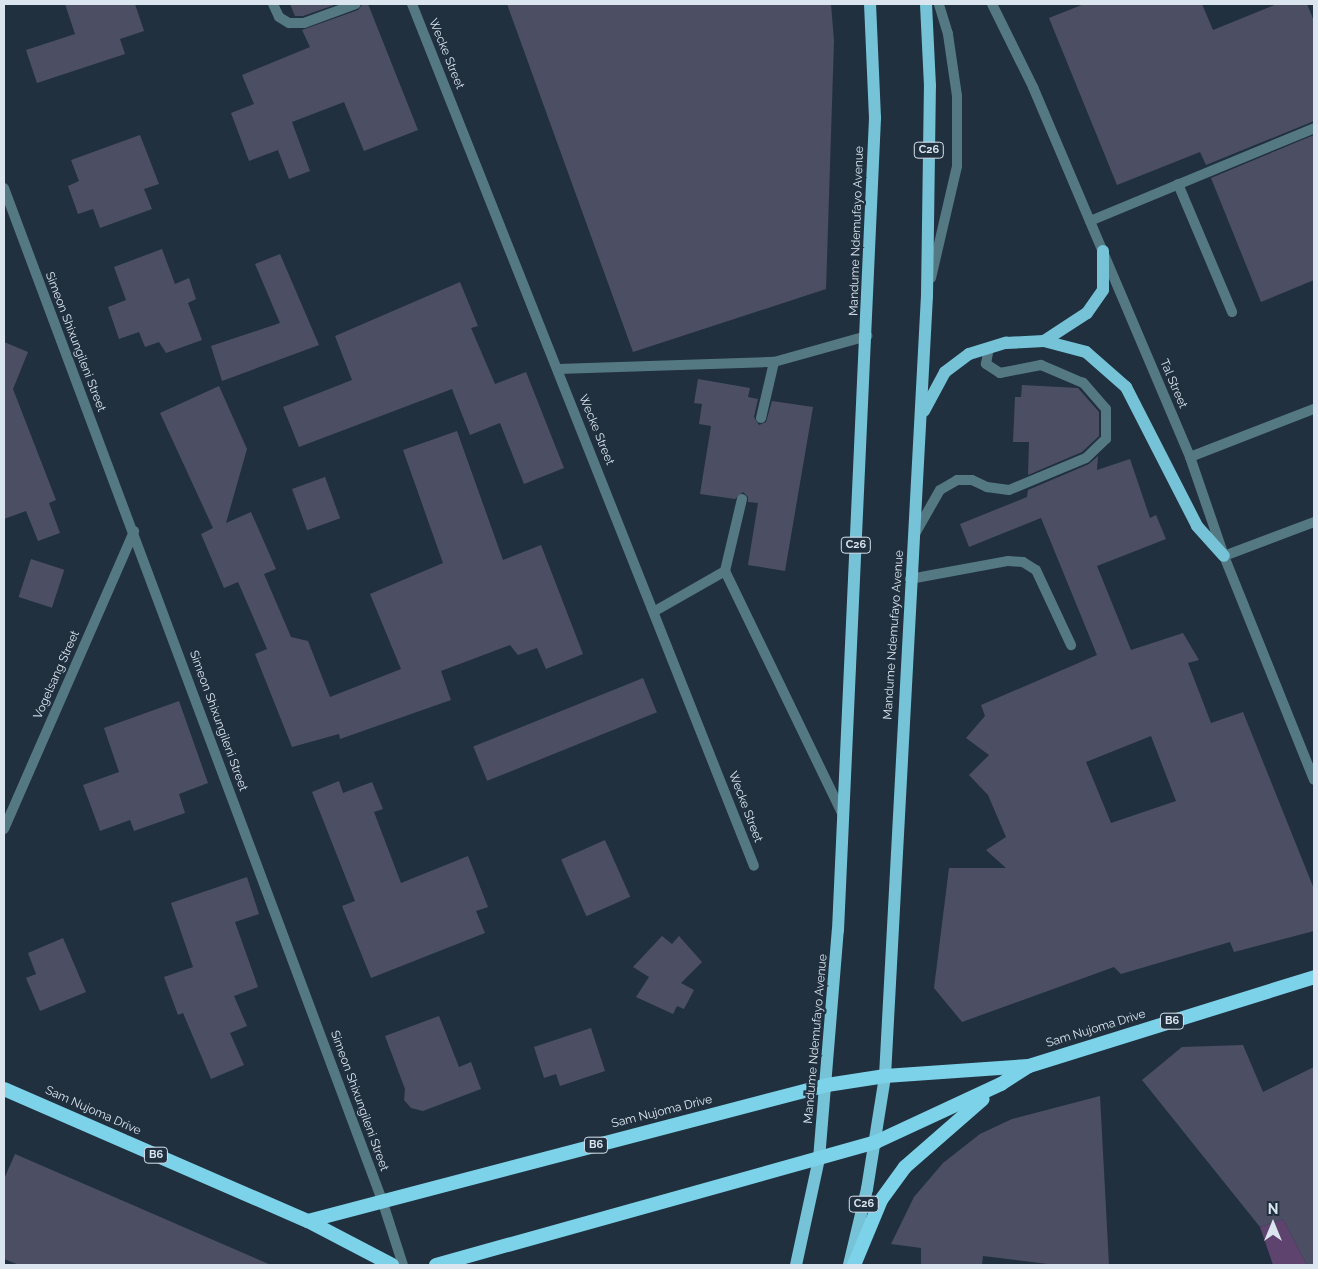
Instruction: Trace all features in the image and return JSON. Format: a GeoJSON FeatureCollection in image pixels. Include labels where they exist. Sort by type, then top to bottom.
{"type":"FeatureCollection","features":[{"type":"Feature","properties":{"kind":"highway","name":"Sam Nujoma Drive"},"geometry":{"type":"LineString","coordinates":[[308,1221],[382,1200],[827,1085],[885,1076],[1029,1066],[1314,976]]}},
{"type":"Feature","properties":{"kind":"highway","name":"Sam Nujoma Drive"},"geometry":{"type":"LineString","coordinates":[[436,1265],[876,1142],[1001,1084],[1029,1066]]}},
{"type":"Feature","properties":{"kind":"highway"},"geometry":{"type":"LineString","coordinates":[[854,1265],[881,1200],[905,1167],[932,1140],[1001,1084]]}},
{"type":"Feature","properties":{"kind":"highway","name":"Sam Nujoma Drive"},"geometry":{"type":"LineString","coordinates":[[4,1088],[308,1221],[392,1265]]}},
{"type":"Feature","properties":{"kind":"main road","name":"Mandume Ndemufayo Avenue"},"geometry":{"type":"LineString","coordinates":[[796,1265],[819,1159],[827,1085],[843,816],[867,336],[875,118],[870,4]]}},
{"type":"Feature","properties":{"kind":"main road","name":"Mandume Ndemufayo Avenue"},"geometry":{"type":"LineString","coordinates":[[849,1265],[876,1142],[885,1076],[910,579],[922,415],[930,86],[926,4]]}},
{"type":"Feature","properties":{"kind":"main road"},"geometry":{"type":"LineString","coordinates":[[1044,341],[1087,313],[1103,290],[1103,251]]}},
{"type":"Feature","properties":{"kind":"main road"},"geometry":{"type":"LineString","coordinates":[[922,415],[945,372],[969,354],[989,347],[1044,341],[1086,352],[1126,387],[1197,526],[1224,556]]}},
{"type":"Feature","properties":{"kind":"street"},"geometry":{"type":"LineString","coordinates":[[274,4],[279,17],[289,23],[304,23],[356,4]]}},
{"type":"Feature","properties":{"kind":"street","name":"Wecke Street"},"geometry":{"type":"LineString","coordinates":[[412,4],[655,611],[754,866]]}},
{"type":"Feature","properties":{"kind":"street"},"geometry":{"type":"LineString","coordinates":[[926,296],[957,166],[957,96],[948,34],[939,4]]}},
{"type":"Feature","properties":{"kind":"street","name":"Tal Street"},"geometry":{"type":"LineString","coordinates":[[992,4],[1033,87],[1190,457],[1224,556],[1314,780]]}},
{"type":"Feature","properties":{"kind":"street"},"geometry":{"type":"LineString","coordinates":[[1090,221],[1314,128]]}},
{"type":"Feature","properties":{"kind":"street"},"geometry":{"type":"LineString","coordinates":[[1178,184],[1232,312]]}},
{"type":"Feature","properties":{"kind":"street","name":"Simeon Shixungileni Street"},"geometry":{"type":"LineString","coordinates":[[4,188],[134,531],[382,1200],[403,1265]]}},
{"type":"Feature","properties":{"kind":"street"},"geometry":{"type":"LineString","coordinates":[[558,369],[774,362],[867,336]]}},
{"type":"Feature","properties":{"kind":"street"},"geometry":{"type":"LineString","coordinates":[[914,535],[940,490],[957,480],[972,480],[987,487],[1009,490],[1086,458],[1106,439],[1106,409],[1083,383],[1041,366],[1000,373],[986,364],[989,347]]}},
{"type":"Feature","properties":{"kind":"street"},"geometry":{"type":"LineString","coordinates":[[761,418],[774,362]]}},
{"type":"Feature","properties":{"kind":"street"},"geometry":{"type":"LineString","coordinates":[[1190,457],[1314,409]]}},
{"type":"Feature","properties":{"kind":"street"},"geometry":{"type":"LineString","coordinates":[[742,499],[725,571],[843,816]]}},
{"type":"Feature","properties":{"kind":"street"},"geometry":{"type":"LineString","coordinates":[[1224,556],[1314,522]]}},
{"type":"Feature","properties":{"kind":"street","name":"Vogelsang Street"},"geometry":{"type":"LineString","coordinates":[[4,829],[134,531]]}},
{"type":"Feature","properties":{"kind":"street"},"geometry":{"type":"LineString","coordinates":[[910,579],[1008,561],[1023,562],[1036,570],[1071,645]]}},
{"type":"Feature","properties":{"kind":"street"},"geometry":{"type":"LineString","coordinates":[[655,611],[725,571]]}},
{"type":"Feature","properties":{"kind":"shaded area"},"geometry":{"type":"Polygon","coordinates":[[[1283,1219],[1307,1265],[1273,1265],[1260,1227],[1283,1219]]]}},
{"type":"Feature","properties":{"kind":"building"},"geometry":{"type":"Polygon","coordinates":[[[65,4],[135,4],[144,31],[120,39],[125,54],[37,83],[26,50],[75,34],[65,4]]]}},
{"type":"Feature","properties":{"kind":"building"},"geometry":{"type":"Polygon","coordinates":[[[290,4],[337,4],[303,16],[295,16],[290,4]]]}},
{"type":"Feature","properties":{"kind":"building"},"geometry":{"type":"Polygon","coordinates":[[[363,4],[368,4],[418,130],[364,151],[344,102],[292,122],[310,171],[289,179],[278,150],[249,161],[231,113],[254,104],[242,75],[310,47],[302,30],[358,10],[363,4]]]}},
{"type":"Feature","properties":{"kind":"building"},"geometry":{"type":"Polygon","coordinates":[[[507,4],[831,4],[834,41],[826,289],[633,352],[507,4]]]}},
{"type":"Feature","properties":{"kind":"building"},"geometry":{"type":"Polygon","coordinates":[[[1084,4],[1202,4],[1213,30],[1277,4],[1307,4],[1314,21],[1314,121],[1206,165],[1200,152],[1117,185],[1049,18],[1084,4]]]}},
{"type":"Feature","properties":{"kind":"building"},"geometry":{"type":"Polygon","coordinates":[[[140,135],[159,184],[144,189],[152,209],[100,228],[93,209],[78,214],[68,186],[79,181],[71,160],[140,135]]]}},
{"type":"Feature","properties":{"kind":"building"},"geometry":{"type":"Polygon","coordinates":[[[1314,135],[1314,280],[1261,302],[1211,178],[1314,135]]]}},
{"type":"Feature","properties":{"kind":"building"},"geometry":{"type":"Polygon","coordinates":[[[162,249],[175,284],[189,278],[196,299],[188,303],[202,340],[166,353],[159,342],[145,347],[139,332],[119,339],[108,307],[126,300],[114,267],[162,249]]]}},
{"type":"Feature","properties":{"kind":"building"},"geometry":{"type":"Polygon","coordinates":[[[280,254],[319,345],[222,381],[211,346],[280,323],[255,264],[280,254]]]}},
{"type":"Feature","properties":{"kind":"building"},"geometry":{"type":"Polygon","coordinates":[[[460,282],[478,326],[471,328],[495,384],[526,372],[564,468],[524,484],[500,423],[470,435],[452,389],[299,447],[283,407],[352,380],[335,336],[460,282]]]}},
{"type":"Feature","properties":{"kind":"building"},"geometry":{"type":"Polygon","coordinates":[[[4,342],[28,352],[13,389],[56,500],[49,503],[60,533],[38,541],[26,511],[4,519],[4,342]]]}},
{"type":"Feature","properties":{"kind":"building"},"geometry":{"type":"Polygon","coordinates":[[[698,379],[750,388],[748,397],[758,399],[754,417],[759,425],[766,422],[772,401],[813,407],[785,571],[748,565],[758,503],[748,502],[748,497],[743,492],[735,499],[700,494],[711,426],[699,424],[702,404],[694,403],[698,379]]]}},
{"type":"Feature","properties":{"kind":"building"},"geometry":{"type":"Polygon","coordinates":[[[1022,385],[1078,388],[1099,412],[1099,436],[1082,452],[1028,475],[1029,442],[1013,442],[1015,397],[1021,397],[1022,385]]]}},
{"type":"Feature","properties":{"kind":"building"},"geometry":{"type":"Polygon","coordinates":[[[219,386],[247,449],[226,523],[251,512],[276,569],[264,574],[291,637],[308,641],[330,697],[401,669],[370,594],[443,563],[403,450],[457,431],[503,560],[541,545],[583,654],[546,669],[537,648],[518,655],[510,645],[441,671],[451,700],[340,739],[339,734],[292,747],[255,654],[267,649],[238,582],[224,588],[201,534],[213,528],[160,413],[219,386]]]}},
{"type":"Feature","properties":{"kind":"building"},"geometry":{"type":"Polygon","coordinates":[[[1098,456],[1097,470],[1130,459],[1150,518],[1156,515],[1166,539],[1097,566],[1131,650],[1183,633],[1199,660],[1188,663],[1211,723],[1243,712],[1314,889],[1314,931],[1234,952],[1230,942],[1121,974],[1114,967],[962,1022],[934,988],[949,868],[1006,868],[986,850],[1006,837],[988,795],[969,775],[989,755],[966,738],[985,716],[981,705],[1097,655],[1041,518],[969,547],[960,524],[1027,497],[1028,490],[1089,464],[1098,456]],[[1151,736],[1086,762],[1111,823],[1176,801],[1151,736]]]}},
{"type":"Feature","properties":{"kind":"building"},"geometry":{"type":"Polygon","coordinates":[[[325,477],[340,518],[307,530],[292,489],[325,477]]]}},
{"type":"Feature","properties":{"kind":"building"},"geometry":{"type":"Polygon","coordinates":[[[31,559],[64,570],[52,608],[19,597],[31,559]]]}},
{"type":"Feature","properties":{"kind":"building"},"geometry":{"type":"Polygon","coordinates":[[[643,678],[657,712],[487,781],[473,747],[643,678]]]}},
{"type":"Feature","properties":{"kind":"building"},"geometry":{"type":"Polygon","coordinates":[[[179,701],[208,783],[179,794],[185,813],[134,831],[130,820],[100,831],[83,785],[119,772],[104,728],[179,701]]]}},
{"type":"Feature","properties":{"kind":"building"},"geometry":{"type":"Polygon","coordinates":[[[339,781],[343,793],[372,782],[383,809],[374,812],[401,883],[468,856],[488,907],[476,911],[485,933],[371,978],[342,906],[355,901],[312,792],[339,781]]]}},
{"type":"Feature","properties":{"kind":"building"},"geometry":{"type":"Polygon","coordinates":[[[605,840],[630,897],[586,916],[561,860],[605,840]]]}},
{"type":"Feature","properties":{"kind":"building"},"geometry":{"type":"Polygon","coordinates":[[[247,877],[259,914],[235,922],[258,987],[234,996],[247,1026],[230,1033],[244,1065],[211,1079],[183,1013],[178,1015],[164,977],[193,967],[171,903],[247,877]]]}},
{"type":"Feature","properties":{"kind":"building"},"geometry":{"type":"Polygon","coordinates":[[[662,936],[672,944],[679,936],[702,962],[681,983],[694,990],[684,1009],[677,1006],[673,1014],[636,997],[649,977],[633,967],[662,936]]]}},
{"type":"Feature","properties":{"kind":"building"},"geometry":{"type":"Polygon","coordinates":[[[63,938],[86,992],[40,1011],[26,978],[36,974],[28,953],[63,938]]]}},
{"type":"Feature","properties":{"kind":"building"},"geometry":{"type":"Polygon","coordinates":[[[439,1016],[459,1067],[471,1062],[481,1089],[423,1111],[411,1108],[404,1100],[405,1089],[385,1036],[439,1016]]]}},
{"type":"Feature","properties":{"kind":"building"},"geometry":{"type":"Polygon","coordinates":[[[591,1028],[605,1071],[560,1086],[556,1074],[544,1078],[534,1047],[591,1028]]]}},
{"type":"Feature","properties":{"kind":"building"},"geometry":{"type":"Polygon","coordinates":[[[1243,1045],[1263,1092],[1314,1067],[1314,1265],[1307,1265],[1283,1219],[1260,1227],[1142,1080],[1182,1047],[1243,1045]]]}},
{"type":"Feature","properties":{"kind":"building"},"geometry":{"type":"Polygon","coordinates":[[[1100,1096],[1109,1265],[1056,1265],[983,1256],[982,1265],[921,1265],[921,1248],[891,1244],[914,1197],[943,1163],[980,1134],[1012,1119],[1100,1096]]]}},
{"type":"Feature","properties":{"kind":"building"},"geometry":{"type":"Polygon","coordinates":[[[15,1154],[271,1265],[19,1265],[4,1259],[4,1179],[15,1154]]]}}]}
